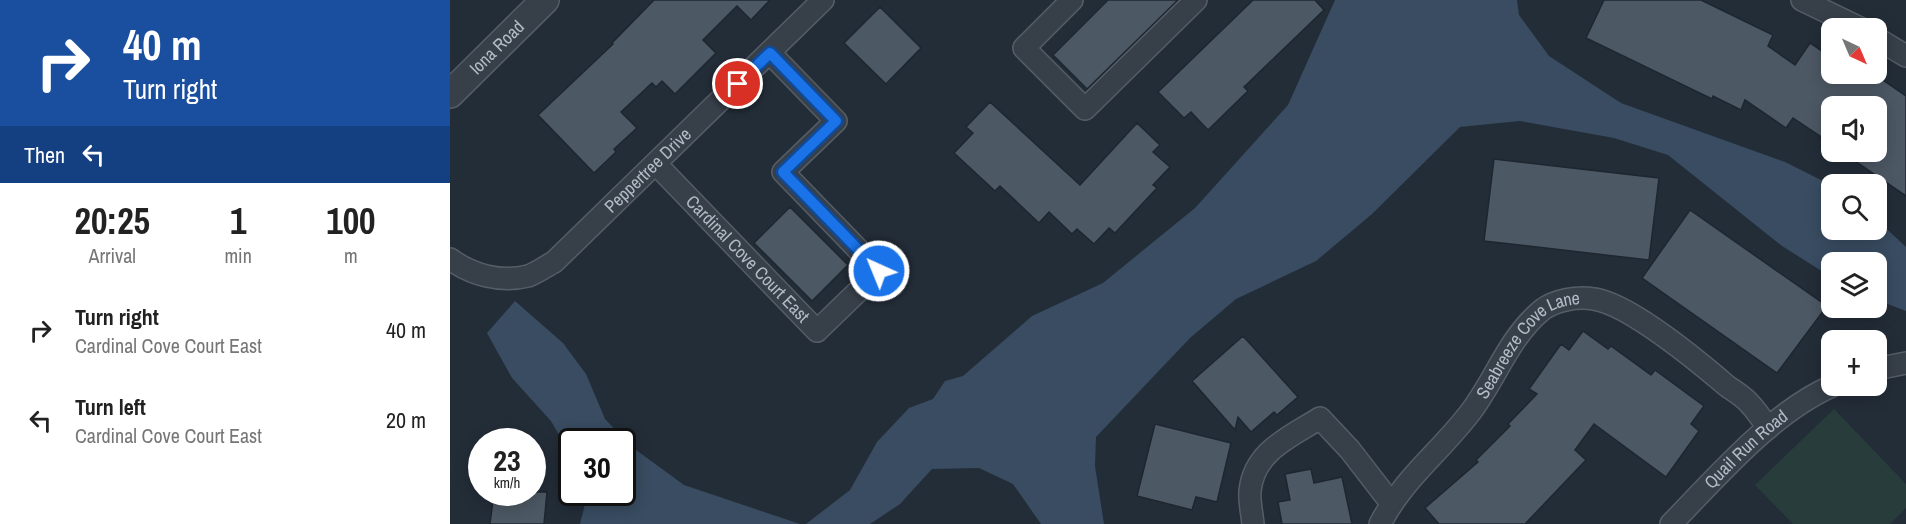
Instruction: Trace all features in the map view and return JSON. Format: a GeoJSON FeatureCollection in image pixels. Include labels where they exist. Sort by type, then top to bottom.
{"type":"FeatureCollection","features":[{"type":"Feature","properties":{"kind":"street","name":"Iona Road"},"geometry":{"type":"LineString","coordinates":[[450,94],[544,0]]}},
{"type":"Feature","properties":{"kind":"street","name":"Peppertree Drive"},"geometry":{"type":"LineString","coordinates":[[450,259],[464,269],[500,279],[529,275],[554,262],[823,0]]}},
{"type":"Feature","properties":{"kind":"street"},"geometry":{"type":"LineString","coordinates":[[1072,0],[1024,48],[1085,109],[1196,0]]}},
{"type":"Feature","properties":{"kind":"street"},"geometry":{"type":"LineString","coordinates":[[1802,0],[1839,18]]}},
{"type":"Feature","properties":{"kind":"street"},"geometry":{"type":"LineString","coordinates":[[1887,45],[1906,56]]}},
{"type":"Feature","properties":{"kind":"street","name":"Cardinal Cove Court East"},"geometry":{"type":"LineString","coordinates":[[656,164],[817,331],[879,271],[783,172],[836,121],[770,53]]}},
{"type":"Feature","properties":{"kind":"street","name":"Seabreeze Cove Lane"},"geometry":{"type":"LineString","coordinates":[[1380,524],[1391,503],[1409,479],[1468,416],[1509,348],[1526,325],[1544,308],[1571,298],[1595,299],[1618,307],[1642,321],[1748,401],[1768,428]]}},
{"type":"Feature","properties":{"kind":"street"},"geometry":{"type":"LineString","coordinates":[[1887,367],[1906,363]]}},
{"type":"Feature","properties":{"kind":"street","name":"Quail Run Road"},"geometry":{"type":"LineString","coordinates":[[1671,524],[1768,428],[1799,404],[1821,392]]}},
{"type":"Feature","properties":{"kind":"street"},"geometry":{"type":"LineString","coordinates":[[1253,524],[1250,492],[1255,468],[1275,446],[1320,418],[1350,450],[1391,503]]}},
{"type":"Feature","properties":{"kind":"green space"},"geometry":{"type":"Polygon","coordinates":[[[1834,409],[1906,484],[1906,508],[1890,524],[1793,524],[1755,485],[1834,409]]]}},
{"type":"Feature","properties":{"kind":"water"},"geometry":{"type":"Polygon","coordinates":[[[1335,0],[1517,0],[1519,15],[1549,56],[1621,103],[1785,162],[1821,180],[1821,240],[1887,240],[1887,229],[1906,247],[1906,311],[1887,304],[1887,252],[1821,252],[1821,271],[1782,246],[1668,155],[1614,138],[1520,121],[1460,127],[1372,214],[1316,261],[1236,299],[1190,338],[1096,437],[1095,466],[1104,524],[1041,524],[1013,484],[979,468],[932,469],[900,504],[870,524],[806,524],[850,490],[877,442],[909,408],[933,399],[945,381],[963,376],[1032,316],[1103,283],[1195,208],[1288,105],[1335,0]]]}},
{"type":"Feature","properties":{"kind":"water"},"geometry":{"type":"Polygon","coordinates":[[[515,301],[563,343],[586,374],[605,419],[614,428],[558,428],[558,433],[551,421],[512,378],[487,333],[515,301]]]}},
{"type":"Feature","properties":{"kind":"water"},"geometry":{"type":"Polygon","coordinates":[[[636,450],[684,485],[800,524],[580,524],[584,506],[636,506],[636,450]]]}},
{"type":"Feature","properties":{"kind":"building"},"geometry":{"type":"Polygon","coordinates":[[[654,0],[770,0],[751,20],[737,6],[703,40],[716,53],[675,94],[662,81],[656,87],[652,83],[621,112],[637,128],[614,149],[616,152],[594,173],[538,115],[613,44],[654,0]]]}},
{"type":"Feature","properties":{"kind":"building"},"geometry":{"type":"Polygon","coordinates":[[[1108,0],[1178,0],[1087,89],[1053,55],[1108,0]]]}},
{"type":"Feature","properties":{"kind":"building"},"geometry":{"type":"Polygon","coordinates":[[[1253,0],[1315,0],[1324,10],[1244,87],[1248,91],[1208,130],[1191,112],[1184,118],[1158,92],[1253,0]]]}},
{"type":"Feature","properties":{"kind":"building"},"geometry":{"type":"Polygon","coordinates":[[[1604,0],[1701,0],[1773,35],[1768,46],[1795,65],[1810,43],[1821,50],[1821,84],[1887,83],[1906,96],[1906,196],[1887,183],[1887,174],[1874,174],[1857,162],[1887,162],[1887,96],[1821,96],[1821,137],[1793,118],[1786,128],[1745,100],[1741,110],[1713,96],[1712,99],[1586,38],[1604,0]]]}},
{"type":"Feature","properties":{"kind":"building"},"geometry":{"type":"Polygon","coordinates":[[[880,7],[921,48],[886,84],[844,43],[880,7]]]}},
{"type":"Feature","properties":{"kind":"building"},"geometry":{"type":"Polygon","coordinates":[[[990,102],[1080,185],[1137,123],[1160,145],[1153,152],[1170,167],[1153,185],[1157,188],[1115,233],[1109,228],[1094,244],[1077,229],[1072,234],[1049,212],[1039,223],[1000,186],[995,191],[954,153],[973,133],[966,127],[990,102]]]}},
{"type":"Feature","properties":{"kind":"building"},"geometry":{"type":"Polygon","coordinates":[[[1494,159],[1659,178],[1649,260],[1484,241],[1494,159]]]}},
{"type":"Feature","properties":{"kind":"building"},"geometry":{"type":"Polygon","coordinates":[[[790,207],[848,265],[812,301],[754,243],[790,207]]]}},
{"type":"Feature","properties":{"kind":"building"},"geometry":{"type":"Polygon","coordinates":[[[1690,210],[1821,302],[1821,314],[1777,373],[1642,278],[1690,210]]]}},
{"type":"Feature","properties":{"kind":"building"},"geometry":{"type":"Polygon","coordinates":[[[1583,331],[1608,349],[1611,346],[1651,375],[1655,370],[1704,406],[1691,424],[1699,431],[1666,477],[1594,424],[1575,450],[1586,460],[1525,524],[1439,524],[1425,508],[1478,462],[1476,460],[1510,426],[1508,424],[1537,394],[1529,389],[1561,344],[1569,350],[1583,331]]]}},
{"type":"Feature","properties":{"kind":"building"},"geometry":{"type":"Polygon","coordinates":[[[1243,336],[1298,397],[1277,415],[1274,412],[1251,432],[1238,417],[1235,430],[1192,381],[1243,336]]]}},
{"type":"Feature","properties":{"kind":"building"},"geometry":{"type":"Polygon","coordinates":[[[1155,424],[1231,443],[1217,502],[1196,497],[1192,510],[1137,496],[1155,424]]]}},
{"type":"Feature","properties":{"kind":"building"},"geometry":{"type":"Polygon","coordinates":[[[1311,469],[1314,483],[1342,477],[1352,524],[1282,524],[1278,502],[1290,500],[1285,474],[1311,469]]]}},
{"type":"Feature","properties":{"kind":"building"},"geometry":{"type":"Polygon","coordinates":[[[492,506],[546,506],[544,524],[490,524],[492,506]]]}},
{"type":"Feature","properties":{"kind":"route"},"geometry":{"type":"LineString","coordinates":[[738,84],[770,53],[836,121],[783,172],[879,271]]}}]}
